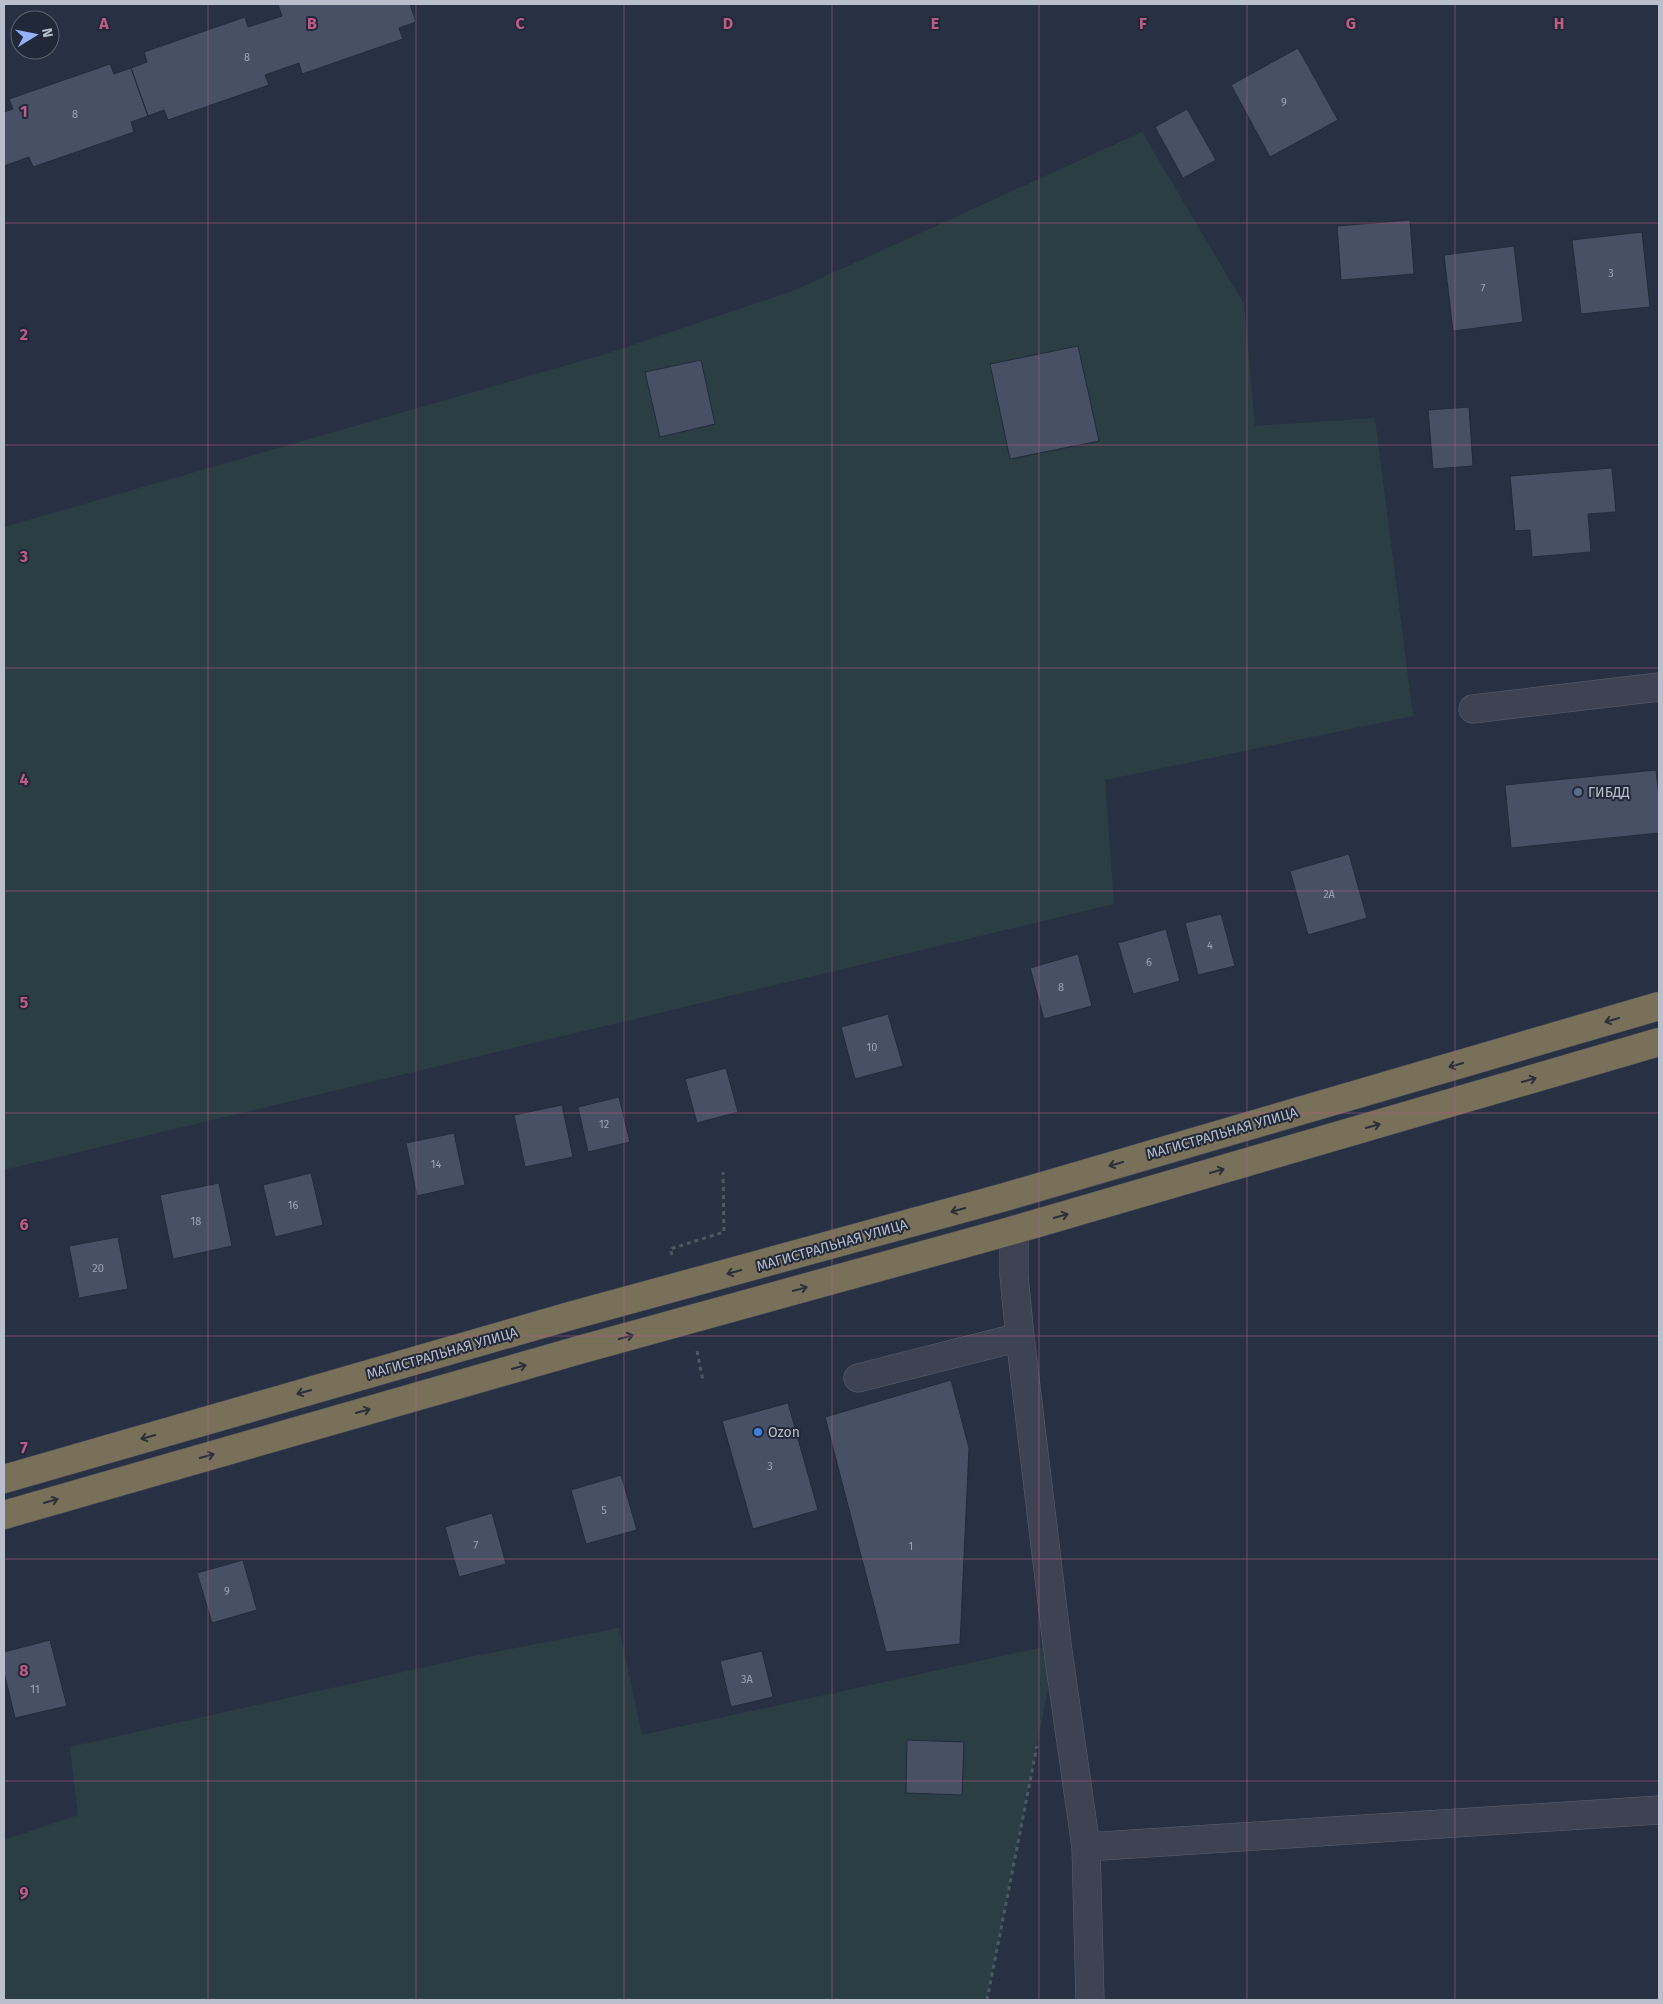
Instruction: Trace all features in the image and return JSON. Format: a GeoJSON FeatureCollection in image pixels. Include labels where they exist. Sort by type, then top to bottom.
{"type":"FeatureCollection","features":[{"type":"Feature","properties":{"kind":"highway","name":"МАГИСТРАЛЬНАЯ УЛИЦА"},"geometry":{"type":"LineString","coordinates":[[4,1479],[570,1316],[995,1199],[1659,1006]]}},
{"type":"Feature","properties":{"kind":"highway"},"geometry":{"type":"LineString","coordinates":[[4,1514],[579,1350],[1014,1230],[1659,1042]]}},
{"type":"Feature","properties":{"kind":"street"},"geometry":{"type":"LineString","coordinates":[[1473,709],[1659,688]]}},
{"type":"Feature","properties":{"kind":"street"},"geometry":{"type":"LineString","coordinates":[[1014,1230],[1014,1276],[1020,1337],[1057,1644],[1086,1847],[1090,2000]]}},
{"type":"Feature","properties":{"kind":"street"},"geometry":{"type":"LineString","coordinates":[[858,1378],[1020,1337]]}},
{"type":"Feature","properties":{"kind":"street"},"geometry":{"type":"LineString","coordinates":[[1086,1847],[1659,1810]]}},
{"type":"Feature","properties":{"kind":"path"},"geometry":{"type":"LineString","coordinates":[[987,2000],[1038,1741]]}},
{"type":"Feature","properties":{"kind":"shaded area"},"geometry":{"type":"Polygon","coordinates":[[[1142,132],[1244,304],[1255,426],[1375,418],[1413,716],[1105,780],[1114,904],[4,1170],[4,527],[609,353],[795,290],[1142,132]]]}},
{"type":"Feature","properties":{"kind":"shaded area"},"geometry":{"type":"Polygon","coordinates":[[[619,1628],[642,1735],[1057,1644],[987,2000],[4,2000],[4,1840],[78,1815],[70,1747],[474,1656],[619,1628]]]}},
{"type":"Feature","properties":{"kind":"building"},"geometry":{"type":"Polygon","coordinates":[[[410,4],[416,22],[399,28],[403,39],[302,74],[299,63],[265,75],[269,85],[168,120],[164,110],[148,116],[131,68],[147,62],[144,52],[245,17],[248,27],[282,16],[278,5],[410,4]]]}},
{"type":"Feature","properties":{"kind":"building"},"geometry":{"type":"Polygon","coordinates":[[[1298,48],[1338,120],[1270,157],[1231,85],[1298,48]]]}},
{"type":"Feature","properties":{"kind":"building"},"geometry":{"type":"Polygon","coordinates":[[[110,64],[114,74],[131,68],[148,116],[131,122],[134,132],[33,167],[29,157],[4,166],[4,112],[13,109],[9,99],[110,64]]]}},
{"type":"Feature","properties":{"kind":"building"},"geometry":{"type":"Polygon","coordinates":[[[1187,109],[1216,160],[1183,178],[1155,127],[1187,109]]]}},
{"type":"Feature","properties":{"kind":"building"},"geometry":{"type":"Polygon","coordinates":[[[1410,220],[1414,274],[1341,280],[1337,226],[1410,220]]]}},
{"type":"Feature","properties":{"kind":"building"},"geometry":{"type":"Polygon","coordinates":[[[1642,232],[1650,307],[1581,314],[1572,240],[1642,232]]]}},
{"type":"Feature","properties":{"kind":"building"},"geometry":{"type":"Polygon","coordinates":[[[1514,246],[1523,322],[1453,331],[1444,255],[1514,246]]]}},
{"type":"Feature","properties":{"kind":"building"},"geometry":{"type":"Polygon","coordinates":[[[1078,346],[1099,441],[1010,459],[990,364],[1078,346]]]}},
{"type":"Feature","properties":{"kind":"building"},"geometry":{"type":"Polygon","coordinates":[[[701,360],[715,424],[660,437],[645,372],[701,360]]]}},
{"type":"Feature","properties":{"kind":"building"},"geometry":{"type":"Polygon","coordinates":[[[1469,407],[1473,466],[1433,469],[1428,410],[1469,407]]]}},
{"type":"Feature","properties":{"kind":"building"},"geometry":{"type":"Polygon","coordinates":[[[1612,468],[1616,512],[1588,514],[1591,552],[1532,557],[1530,530],[1515,531],[1510,476],[1612,468]]]}},
{"type":"Feature","properties":{"kind":"building"},"geometry":{"type":"Polygon","coordinates":[[[1656,770],[1659,797],[1659,833],[1511,848],[1505,785],[1656,770]]]}},
{"type":"Feature","properties":{"kind":"building"},"geometry":{"type":"Polygon","coordinates":[[[1349,854],[1367,918],[1308,935],[1290,871],[1349,854]]]}},
{"type":"Feature","properties":{"kind":"building"},"geometry":{"type":"Polygon","coordinates":[[[1221,914],[1235,966],[1198,975],[1185,923],[1221,914]]]}},
{"type":"Feature","properties":{"kind":"building"},"geometry":{"type":"Polygon","coordinates":[[[1166,929],[1180,981],[1133,994],[1118,943],[1166,929]]]}},
{"type":"Feature","properties":{"kind":"building"},"geometry":{"type":"Polygon","coordinates":[[[1078,954],[1092,1006],[1044,1019],[1030,968],[1078,954]]]}},
{"type":"Feature","properties":{"kind":"building"},"geometry":{"type":"Polygon","coordinates":[[[888,1014],[903,1066],[855,1079],[841,1027],[888,1014]]]}},
{"type":"Feature","properties":{"kind":"building"},"geometry":{"type":"Polygon","coordinates":[[[726,1068],[738,1112],[697,1123],[685,1079],[726,1068]]]}},
{"type":"Feature","properties":{"kind":"building"},"geometry":{"type":"Polygon","coordinates":[[[619,1097],[630,1142],[588,1152],[578,1107],[619,1097]]]}},
{"type":"Feature","properties":{"kind":"building"},"geometry":{"type":"Polygon","coordinates":[[[562,1105],[573,1157],[525,1167],[514,1115],[562,1105]]]}},
{"type":"Feature","properties":{"kind":"building"},"geometry":{"type":"Polygon","coordinates":[[[454,1133],[465,1185],[417,1196],[406,1143],[454,1133]]]}},
{"type":"Feature","properties":{"kind":"building"},"geometry":{"type":"Polygon","coordinates":[[[311,1173],[323,1225],[275,1237],[263,1185],[311,1173]]]}},
{"type":"Feature","properties":{"kind":"building"},"geometry":{"type":"Polygon","coordinates":[[[219,1183],[232,1246],[173,1259],[160,1195],[219,1183]]]}},
{"type":"Feature","properties":{"kind":"building"},"geometry":{"type":"Polygon","coordinates":[[[118,1237],[128,1289],[79,1298],[69,1246],[118,1237]]]}},
{"type":"Feature","properties":{"kind":"building"},"geometry":{"type":"Polygon","coordinates":[[[951,1380],[969,1448],[960,1644],[886,1652],[825,1417],[951,1380]]]}},
{"type":"Feature","properties":{"kind":"building"},"geometry":{"type":"Polygon","coordinates":[[[788,1403],[818,1510],[753,1529],[722,1421],[788,1403]]]}},
{"type":"Feature","properties":{"kind":"building"},"geometry":{"type":"Polygon","coordinates":[[[621,1475],[637,1530],[586,1544],[571,1490],[621,1475]]]}},
{"type":"Feature","properties":{"kind":"building"},"geometry":{"type":"Polygon","coordinates":[[[492,1513],[506,1564],[459,1577],[445,1527],[492,1513]]]}},
{"type":"Feature","properties":{"kind":"building"},"geometry":{"type":"Polygon","coordinates":[[[243,1560],[257,1610],[212,1623],[197,1573],[243,1560]]]}},
{"type":"Feature","properties":{"kind":"building"},"geometry":{"type":"Polygon","coordinates":[[[50,1640],[67,1706],[15,1718],[4,1672],[4,1652],[50,1640]]]}},
{"type":"Feature","properties":{"kind":"building"},"geometry":{"type":"Polygon","coordinates":[[[762,1651],[773,1697],[731,1707],[720,1661],[762,1651]]]}},
{"type":"Feature","properties":{"kind":"building"},"geometry":{"type":"Polygon","coordinates":[[[907,1740],[964,1742],[962,1795],[906,1793],[907,1740]]]}},
{"type":"Feature","properties":{"kind":"place","name":"ГИБДД"},"geometry":{"type":"Point","coordinates":[1578,792]}},
{"type":"Feature","properties":{"kind":"place","name":"Ozon"},"geometry":{"type":"Point","coordinates":[758,1432]}}]}
